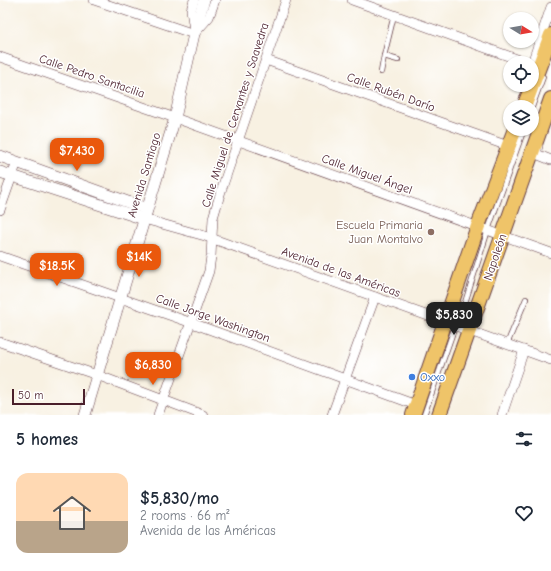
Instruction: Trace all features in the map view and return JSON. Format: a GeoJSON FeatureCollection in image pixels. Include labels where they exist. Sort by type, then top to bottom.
{"type":"FeatureCollection","features":[{"type":"Feature","properties":{"kind":"main road"},"geometry":{"type":"LineString","coordinates":[[526,100],[551,35]]}},
{"type":"Feature","properties":{"kind":"main road","name":"Napoleón"},"geometry":{"type":"LineString","coordinates":[[418,412],[503,236],[551,99]]}},
{"type":"Feature","properties":{"kind":"main road","name":"Napoleón"},"geometry":{"type":"LineString","coordinates":[[439,415],[483,228],[512,136]]}},
{"type":"Feature","properties":{"kind":"street"},"geometry":{"type":"LineString","coordinates":[[94,0],[194,34],[210,17],[215,0]]}},
{"type":"Feature","properties":{"kind":"street","name":"Avenida Santiago"},"geometry":{"type":"LineString","coordinates":[[194,0],[191,10],[194,34]]}},
{"type":"Feature","properties":{"kind":"street","name":"Avenida Santiago"},"geometry":{"type":"LineString","coordinates":[[85,415],[176,118],[194,34],[204,0]]}},
{"type":"Feature","properties":{"kind":"street","name":"Calle Miguel de Cervantes y Saavedra"},"geometry":{"type":"LineString","coordinates":[[158,415],[192,323],[209,271],[213,218],[286,0]]}},
{"type":"Feature","properties":{"kind":"street"},"geometry":{"type":"LineString","coordinates":[[352,0],[508,56]]}},
{"type":"Feature","properties":{"kind":"street"},"geometry":{"type":"LineString","coordinates":[[534,56],[551,7]]}},
{"type":"Feature","properties":{"kind":"street","name":"Calle Pedro Santacilia"},"geometry":{"type":"LineString","coordinates":[[0,57],[176,118]]}},
{"type":"Feature","properties":{"kind":"street","name":"Calle Rubén Darío"},"geometry":{"type":"LineString","coordinates":[[266,60],[508,146]]}},
{"type":"Feature","properties":{"kind":"street"},"geometry":{"type":"LineString","coordinates":[[551,113],[536,154],[551,160]]}},
{"type":"Feature","properties":{"kind":"street","name":"Calle Miguel Ángel"},"geometry":{"type":"LineString","coordinates":[[176,118],[551,253]]}},
{"type":"Feature","properties":{"kind":"street"},"geometry":{"type":"LineString","coordinates":[[0,156],[146,214]]}},
{"type":"Feature","properties":{"kind":"street"},"geometry":{"type":"LineString","coordinates":[[0,210],[17,162]]}},
{"type":"Feature","properties":{"kind":"street"},"geometry":{"type":"LineString","coordinates":[[0,172],[146,214]]}},
{"type":"Feature","properties":{"kind":"street","name":"Avenida de las Américas"},"geometry":{"type":"LineString","coordinates":[[146,214],[551,360]]}},
{"type":"Feature","properties":{"kind":"street","name":"Calle Jorge Washington"},"geometry":{"type":"LineString","coordinates":[[0,256],[192,323],[345,379],[418,412]]}},
{"type":"Feature","properties":{"kind":"street"},"geometry":{"type":"LineString","coordinates":[[332,415],[375,297]]}},
{"type":"Feature","properties":{"kind":"street"},"geometry":{"type":"LineString","coordinates":[[0,342],[97,375],[203,415]]}},
{"type":"Feature","properties":{"kind":"street"},"geometry":{"type":"LineString","coordinates":[[502,415],[524,350]]}},
{"type":"Feature","properties":{"kind":"lane"},"geometry":{"type":"LineString","coordinates":[[381,72],[394,15]]}},
{"type":"Feature","properties":{"kind":"lane"},"geometry":{"type":"LineString","coordinates":[[384,56],[398,60]]}},
{"type":"Feature","properties":{"kind":"lane"},"geometry":{"type":"LineString","coordinates":[[535,100],[544,74]]}},
{"type":"Feature","properties":{"kind":"lane"},"geometry":{"type":"LineString","coordinates":[[459,328],[483,228],[521,136]]}},
{"type":"Feature","properties":{"kind":"lane"},"geometry":{"type":"LineString","coordinates":[[507,344],[526,299]]}},
{"type":"Feature","properties":{"kind":"lane"},"geometry":{"type":"LineString","coordinates":[[459,328],[463,309]]}},
{"type":"Feature","properties":{"kind":"place","name":"Escuela Primaria Juan Montalvo"},"geometry":{"type":"Point","coordinates":[431,232]}},
{"type":"Feature","properties":{"kind":"place","name":"Oxxo"},"geometry":{"type":"Point","coordinates":[412,377]}}]}
